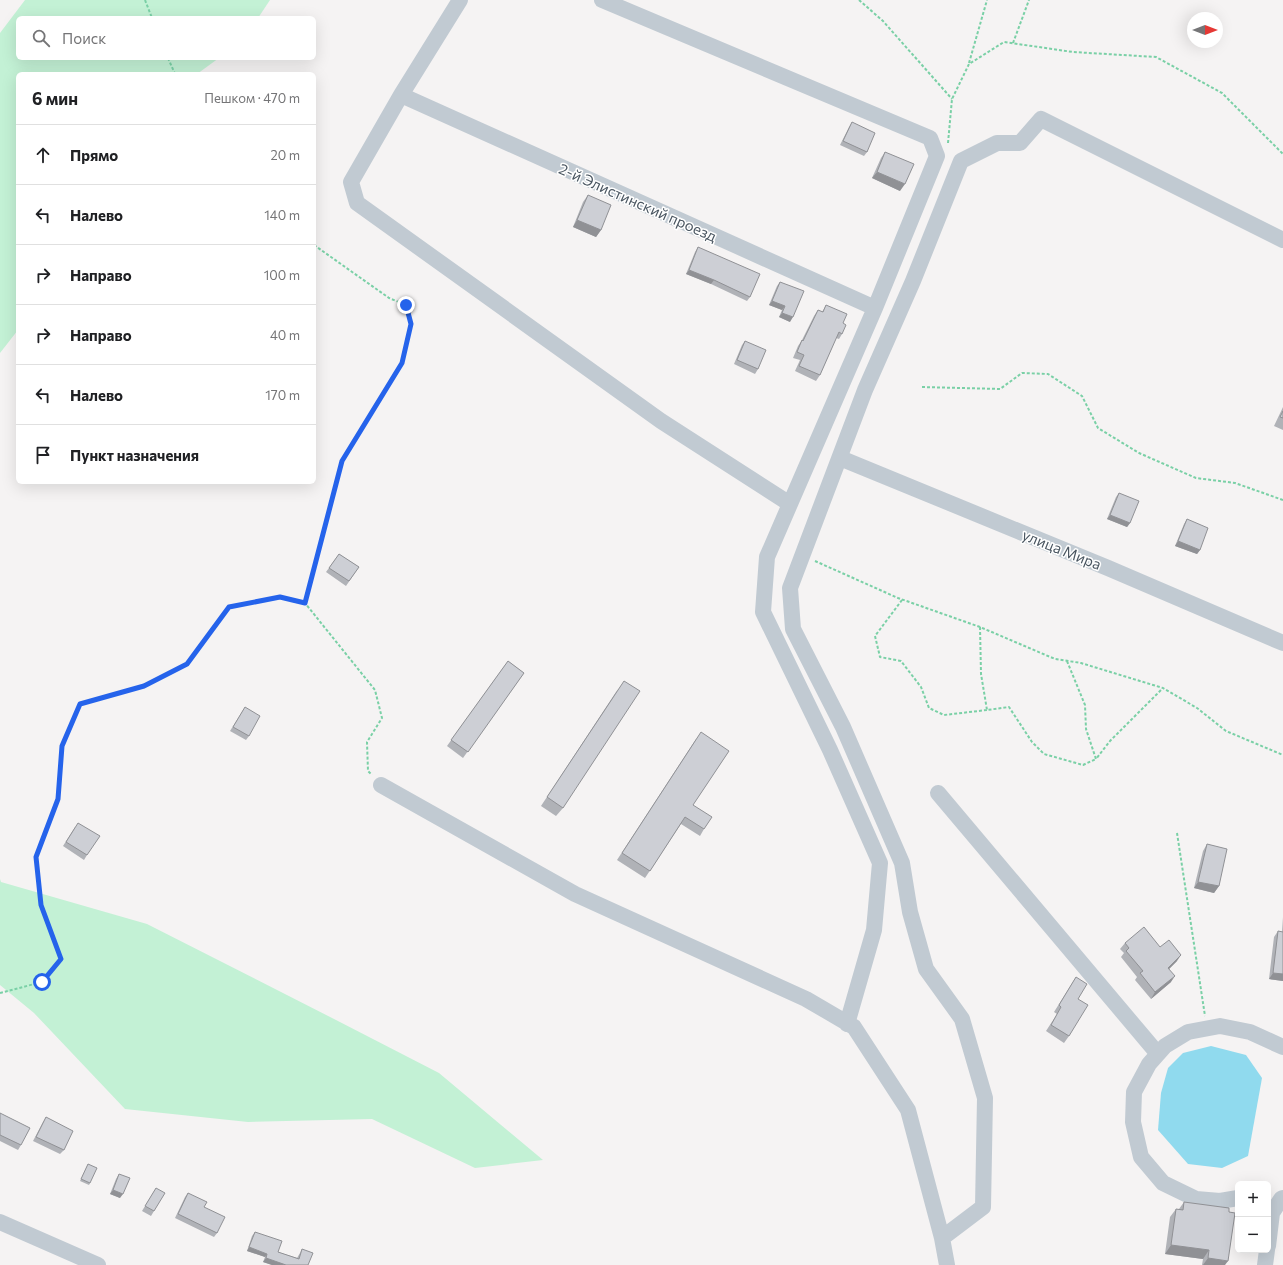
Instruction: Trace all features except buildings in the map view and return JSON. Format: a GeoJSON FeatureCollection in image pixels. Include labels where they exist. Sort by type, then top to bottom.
{"type":"FeatureCollection","features":[{"type":"Feature","properties":{"kind":"street"},"geometry":{"type":"LineString","coordinates":[[460,0],[401,95],[351,182],[357,203],[661,421],[790,504]]}},
{"type":"Feature","properties":{"kind":"street"},"geometry":{"type":"LineString","coordinates":[[602,0],[930,138],[937,156],[875,308],[767,557],[763,612],[830,750],[880,863],[874,930],[847,1024]]}},
{"type":"Feature","properties":{"kind":"street","name":"2-й Элистинский проезд"},"geometry":{"type":"LineString","coordinates":[[401,95],[875,308]]}},
{"type":"Feature","properties":{"kind":"street"},"geometry":{"type":"LineString","coordinates":[[942,1238],[983,1207],[985,1098],[962,1019],[926,968],[910,912],[902,863],[843,727],[792,629],[790,588],[865,390],[913,281],[961,161],[997,143],[1020,143],[1041,118],[1283,240]]}},
{"type":"Feature","properties":{"kind":"street","name":"улица Мира"},"geometry":{"type":"LineString","coordinates":[[840,458],[1100,565],[1283,643]]}},
{"type":"Feature","properties":{"kind":"street"},"geometry":{"type":"LineString","coordinates":[[381,785],[575,894],[806,999],[854,1027],[908,1110],[942,1238],[947,1265]]}},
{"type":"Feature","properties":{"kind":"street"},"geometry":{"type":"LineString","coordinates":[[938,793],[1158,1054]]}},
{"type":"Feature","properties":{"kind":"street"},"geometry":{"type":"LineString","coordinates":[[1235,1198],[1220,1201],[1196,1199],[1163,1183],[1141,1157],[1133,1122],[1134,1092],[1149,1064],[1165,1046],[1188,1032],[1220,1026],[1250,1032],[1283,1047]]}},
{"type":"Feature","properties":{"kind":"street"},"geometry":{"type":"LineString","coordinates":[[1271,1210],[1283,1198]]}},
{"type":"Feature","properties":{"kind":"street"},"geometry":{"type":"LineString","coordinates":[[0,1222],[98,1265]]}},
{"type":"Feature","properties":{"kind":"street"},"geometry":{"type":"LineString","coordinates":[[1266,1265],[1267,1253]]}},
{"type":"Feature","properties":{"kind":"path"},"geometry":{"type":"LineString","coordinates":[[145,0],[151,16]]}},
{"type":"Feature","properties":{"kind":"path"},"geometry":{"type":"LineString","coordinates":[[859,0],[883,22],[952,99]]}},
{"type":"Feature","properties":{"kind":"path"},"geometry":{"type":"LineString","coordinates":[[948,145],[952,99],[969,64],[987,0]]}},
{"type":"Feature","properties":{"kind":"path"},"geometry":{"type":"LineString","coordinates":[[1013,43],[1029,0]]}},
{"type":"Feature","properties":{"kind":"path"},"geometry":{"type":"LineString","coordinates":[[969,64],[1004,42],[1073,52],[1156,57],[1222,92],[1283,154]]}},
{"type":"Feature","properties":{"kind":"path"},"geometry":{"type":"LineString","coordinates":[[169,60],[174,72]]}},
{"type":"Feature","properties":{"kind":"path"},"geometry":{"type":"LineString","coordinates":[[305,603],[342,461],[402,363],[411,324],[406,305],[389,298],[316,245]]}},
{"type":"Feature","properties":{"kind":"path"},"geometry":{"type":"LineString","coordinates":[[922,387],[1000,389],[1022,373],[1048,374],[1082,396],[1098,428],[1139,453],[1196,478],[1235,483],[1283,500]]}},
{"type":"Feature","properties":{"kind":"path"},"geometry":{"type":"LineString","coordinates":[[803,555],[902,600],[980,627],[1055,659],[1081,663],[1163,688],[1197,708],[1226,731],[1283,755]]}},
{"type":"Feature","properties":{"kind":"path"},"geometry":{"type":"LineString","coordinates":[[0,993],[42,982],[61,959],[41,905],[36,857],[58,799],[62,746],[80,704],[144,686],[187,664],[229,607],[280,597],[305,603],[375,690],[382,718],[367,742],[368,771],[381,785]]}},
{"type":"Feature","properties":{"kind":"path"},"geometry":{"type":"LineString","coordinates":[[902,600],[875,636],[880,657],[900,661],[921,687],[929,708],[944,715],[1009,707],[1032,742],[1044,754],[1083,765],[1096,759],[1110,741],[1163,688]]}},
{"type":"Feature","properties":{"kind":"path"},"geometry":{"type":"LineString","coordinates":[[980,627],[981,674],[987,710]]}},
{"type":"Feature","properties":{"kind":"path"},"geometry":{"type":"LineString","coordinates":[[1067,661],[1085,705],[1086,729],[1096,759]]}},
{"type":"Feature","properties":{"kind":"path"},"geometry":{"type":"LineString","coordinates":[[1178,833],[1207,1029]]}},
{"type":"Feature","properties":{"kind":"green space"},"geometry":{"type":"Polygon","coordinates":[[[25,0],[270,0],[259,16],[16,16],[16,60],[216,60],[200,72],[16,72],[16,333],[0,353],[0,33],[25,0]]]}},
{"type":"Feature","properties":{"kind":"green space"},"geometry":{"type":"Polygon","coordinates":[[[0,879],[1,882],[147,924],[439,1073],[543,1160],[475,1168],[372,1119],[248,1122],[125,1109],[34,1013],[0,985],[0,879]]]}},
{"type":"Feature","properties":{"kind":"water"},"geometry":{"type":"Polygon","coordinates":[[[1211,1046],[1246,1055],[1262,1078],[1248,1156],[1222,1168],[1188,1164],[1158,1130],[1161,1093],[1168,1068],[1183,1053],[1211,1046]]]}},
{"type":"Feature","properties":{"kind":"route"},"geometry":{"type":"LineString","coordinates":[[42,982],[61,959],[41,905],[36,857],[58,799],[62,746],[80,704],[144,686],[187,664],[229,607],[280,597],[305,603],[342,461],[402,363],[411,324],[406,305]]}}]}
